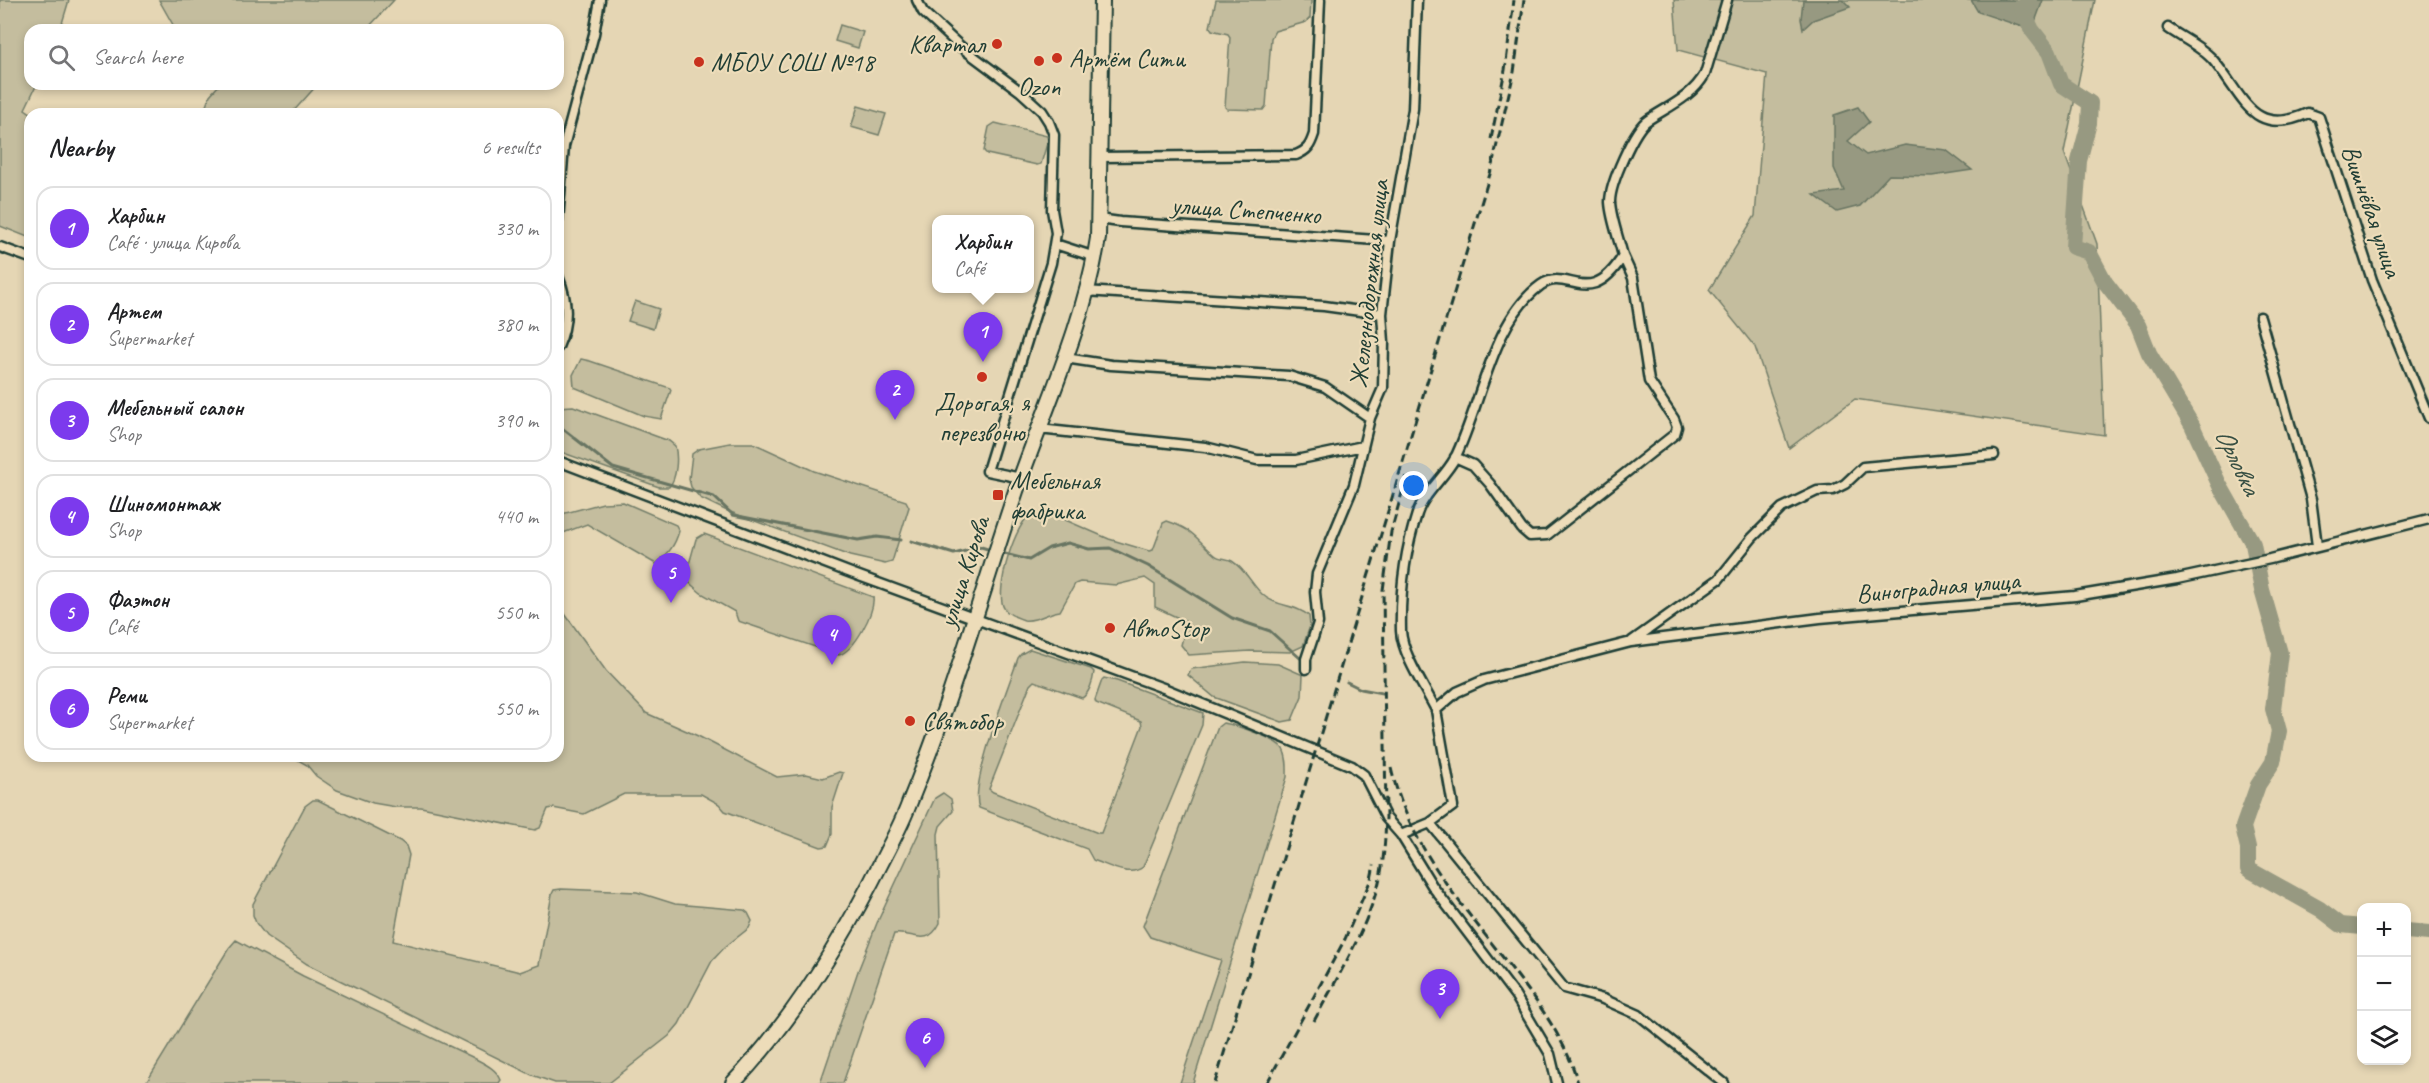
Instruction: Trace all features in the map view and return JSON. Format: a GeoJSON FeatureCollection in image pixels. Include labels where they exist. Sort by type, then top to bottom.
{"type":"FeatureCollection","features":[{"type":"Feature","properties":{"kind":"main road","name":"улица Кирова"},"geometry":{"type":"LineString","coordinates":[[733,1083],[755,1060],[802,997],[862,901],[909,806],[946,706],[1021,478],[1065,358],[1095,257],[1099,219],[1102,0]]}},
{"type":"Feature","properties":{"kind":"street"},"geometry":{"type":"LineString","coordinates":[[564,146],[594,34],[600,0]]}},
{"type":"Feature","properties":{"kind":"street"},"geometry":{"type":"LineString","coordinates":[[917,0],[923,12],[961,47],[1042,111],[1054,135],[1052,210],[1056,233],[1055,244],[987,471],[1021,478]]}},
{"type":"Feature","properties":{"kind":"street"},"geometry":{"type":"LineString","coordinates":[[1099,157],[1296,155],[1306,151],[1314,134],[1320,0]]}},
{"type":"Feature","properties":{"kind":"street","name":"Железнодорожная улица"},"geometry":{"type":"LineString","coordinates":[[1306,669],[1306,659],[1318,623],[1315,592],[1317,574],[1354,485],[1370,418],[1383,388],[1382,314],[1390,241],[1413,110],[1417,0]]}},
{"type":"Feature","properties":{"kind":"street"},"geometry":{"type":"LineString","coordinates":[[1455,457],[1473,465],[1490,484],[1522,529],[1530,536],[1538,537],[1547,535],[1675,434],[1677,427],[1674,419],[1649,381],[1633,278],[1623,256],[1610,201],[1631,139],[1644,123],[1684,98],[1701,82],[1708,66],[1727,0]]}},
{"type":"Feature","properties":{"kind":"street","name":"Вишнёвая улица"},"geometry":{"type":"LineString","coordinates":[[2168,28],[2212,58],[2239,95],[2263,120],[2275,122],[2293,120],[2308,113],[2319,117],[2372,280],[2429,418]]}},
{"type":"Feature","properties":{"kind":"street","name":"улица Степченко"},"geometry":{"type":"LineString","coordinates":[[1099,219],[1390,241]]}},
{"type":"Feature","properties":{"kind":"street"},"geometry":{"type":"LineString","coordinates":[[1055,244],[1095,257]]}},
{"type":"Feature","properties":{"kind":"street"},"geometry":{"type":"LineString","coordinates":[[0,247],[24,256]]}},
{"type":"Feature","properties":{"kind":"street"},"geometry":{"type":"LineString","coordinates":[[1401,835],[1430,823],[1453,807],[1436,710],[1411,663],[1401,633],[1407,547],[1418,510],[1455,457],[1485,376],[1515,311],[1543,283],[1557,280],[1587,285],[1597,284],[1623,256]]}},
{"type":"Feature","properties":{"kind":"street"},"geometry":{"type":"LineString","coordinates":[[1085,291],[1324,306],[1382,314]]}},
{"type":"Feature","properties":{"kind":"street"},"geometry":{"type":"LineString","coordinates":[[564,297],[567,307],[564,328]]}},
{"type":"Feature","properties":{"kind":"street"},"geometry":{"type":"LineString","coordinates":[[2260,316],[2311,499],[2317,546],[2429,519]]}},
{"type":"Feature","properties":{"kind":"street"},"geometry":{"type":"LineString","coordinates":[[1065,358],[1111,365],[1289,376],[1325,387],[1370,418]]}},
{"type":"Feature","properties":{"kind":"street"},"geometry":{"type":"LineString","coordinates":[[1039,429],[1205,447],[1257,460],[1296,460],[1363,446]]}},
{"type":"Feature","properties":{"kind":"street","name":"Виноградная улица"},"geometry":{"type":"LineString","coordinates":[[1631,642],[1719,579],[1752,538],[1782,508],[1817,491],[1833,490],[1845,484],[1863,467],[1994,455]]}},
{"type":"Feature","properties":{"kind":"street"},"geometry":{"type":"LineString","coordinates":[[564,463],[1216,709],[1352,766],[1364,775],[1386,818],[1401,835],[1433,887],[1515,995],[1550,1054],[1557,1083]]}},
{"type":"Feature","properties":{"kind":"street","name":"Виноградная улица"},"geometry":{"type":"LineString","coordinates":[[1436,710],[1457,692],[1484,680],[1631,642],[1820,618],[2075,596],[2177,579],[2270,559],[2317,546]]}},
{"type":"Feature","properties":{"kind":"street"},"geometry":{"type":"LineString","coordinates":[[1430,823],[1564,988],[1603,999],[1639,1015],[1724,1083]]}},
{"type":"Feature","properties":{"kind":"shaded area"},"geometry":{"type":"Polygon","coordinates":[[[0,0],[69,0],[62,24],[24,24],[24,90],[34,90],[24,108],[24,236],[0,226],[0,0]]]}},
{"type":"Feature","properties":{"kind":"shaded area"},"geometry":{"type":"Polygon","coordinates":[[[159,0],[394,0],[372,24],[173,24],[159,0]]]}},
{"type":"Feature","properties":{"kind":"shaded area"},"geometry":{"type":"Polygon","coordinates":[[[1216,0],[1311,0],[1310,18],[1306,22],[1275,31],[1271,38],[1266,106],[1263,110],[1227,109],[1225,107],[1230,37],[1210,27],[1216,0]]]}},
{"type":"Feature","properties":{"kind":"shaded area"},"geometry":{"type":"Polygon","coordinates":[[[1674,0],[2095,0],[2064,152],[2097,244],[2104,435],[1855,399],[1789,448],[1755,347],[1709,290],[1755,216],[1767,74],[1678,50],[1674,0]]]}},
{"type":"Feature","properties":{"kind":"shaded area"},"geometry":{"type":"Polygon","coordinates":[[[1803,0],[1843,0],[1850,7],[1813,20],[1803,29],[1801,19],[1803,0]]]}},
{"type":"Feature","properties":{"kind":"shaded area"},"geometry":{"type":"Polygon","coordinates":[[[1971,0],[2043,0],[2032,30],[1978,12],[1971,0]]]}},
{"type":"Feature","properties":{"kind":"shaded area"},"geometry":{"type":"Polygon","coordinates":[[[840,25],[863,32],[858,48],[835,41],[840,25]]]}},
{"type":"Feature","properties":{"kind":"shaded area"},"geometry":{"type":"Polygon","coordinates":[[[215,90],[313,90],[296,108],[210,108],[206,106],[215,90]]]}},
{"type":"Feature","properties":{"kind":"shaded area"},"geometry":{"type":"Polygon","coordinates":[[[858,106],[886,114],[879,135],[851,127],[858,106]]]}},
{"type":"Feature","properties":{"kind":"shaded area"},"geometry":{"type":"Polygon","coordinates":[[[1858,107],[1869,122],[1848,141],[1866,155],[1905,145],[1946,150],[1972,170],[1932,176],[1889,175],[1860,206],[1837,212],[1814,195],[1844,191],[1834,168],[1834,115],[1858,107]]]}},
{"type":"Feature","properties":{"kind":"shaded area"},"geometry":{"type":"Polygon","coordinates":[[[995,123],[1047,136],[1048,140],[1041,164],[987,154],[984,151],[989,127],[995,123]]]}},
{"type":"Feature","properties":{"kind":"shaded area"},"geometry":{"type":"Polygon","coordinates":[[[635,301],[659,309],[653,329],[628,321],[635,301]]]}},
{"type":"Feature","properties":{"kind":"shaded area"},"geometry":{"type":"Polygon","coordinates":[[[581,359],[670,388],[661,419],[644,416],[574,387],[573,375],[581,359]]]}},
{"type":"Feature","properties":{"kind":"shaded area"},"geometry":{"type":"Polygon","coordinates":[[[573,406],[669,441],[675,446],[676,456],[672,483],[669,487],[659,487],[564,453],[564,407],[573,406]]]}},
{"type":"Feature","properties":{"kind":"shaded area"},"geometry":{"type":"Polygon","coordinates":[[[730,443],[753,443],[814,471],[906,501],[909,507],[892,562],[885,564],[850,556],[725,510],[700,498],[691,487],[689,479],[692,454],[699,449],[730,443]]]}},
{"type":"Feature","properties":{"kind":"shaded area"},"geometry":{"type":"Polygon","coordinates":[[[623,502],[676,525],[679,531],[673,545],[656,564],[587,524],[564,533],[564,513],[603,503],[623,502]]]}},
{"type":"Feature","properties":{"kind":"shaded area"},"geometry":{"type":"Polygon","coordinates":[[[1033,513],[1054,515],[1109,539],[1149,551],[1153,550],[1163,523],[1167,521],[1183,528],[1217,556],[1237,565],[1268,599],[1298,609],[1309,616],[1310,626],[1303,646],[1290,652],[1250,651],[1189,655],[1181,645],[1187,622],[1155,607],[1155,585],[1145,578],[1116,585],[1080,582],[1075,584],[1060,611],[1029,620],[1013,616],[1005,610],[1002,600],[1004,573],[1019,529],[1026,518],[1033,513]]]}},
{"type":"Feature","properties":{"kind":"shaded area"},"geometry":{"type":"Polygon","coordinates":[[[704,534],[873,597],[871,612],[863,630],[851,646],[839,655],[738,621],[735,612],[701,593],[685,579],[696,539],[704,534]]]}},
{"type":"Feature","properties":{"kind":"shaded area"},"geometry":{"type":"Polygon","coordinates":[[[564,612],[606,671],[646,713],[698,736],[777,777],[806,774],[823,778],[839,772],[843,773],[832,807],[832,834],[827,846],[821,847],[725,811],[719,804],[701,794],[624,794],[584,814],[548,809],[540,828],[535,830],[421,807],[396,807],[373,803],[337,790],[316,776],[302,762],[564,762],[564,612]]]}},
{"type":"Feature","properties":{"kind":"shaded area"},"geometry":{"type":"Polygon","coordinates":[[[1030,649],[1091,669],[1094,672],[1092,683],[1087,694],[1082,698],[1034,681],[1030,685],[989,789],[1098,833],[1101,833],[1142,726],[1141,721],[1096,703],[1102,680],[1104,678],[1117,681],[1203,713],[1202,725],[1143,867],[1131,871],[1118,870],[1093,860],[1087,849],[979,808],[977,796],[991,734],[1018,658],[1030,649]]]}},
{"type":"Feature","properties":{"kind":"shaded area"},"geometry":{"type":"Polygon","coordinates":[[[1245,662],[1278,664],[1303,675],[1302,696],[1292,720],[1282,722],[1214,697],[1188,675],[1191,669],[1245,662]]]}},
{"type":"Feature","properties":{"kind":"shaded area"},"geometry":{"type":"Polygon","coordinates":[[[1223,723],[1255,733],[1279,745],[1286,756],[1287,777],[1193,1083],[1180,1083],[1221,960],[1150,937],[1143,926],[1218,727],[1223,723]]]}},
{"type":"Feature","properties":{"kind":"shaded area"},"geometry":{"type":"Polygon","coordinates":[[[943,793],[951,799],[953,811],[940,826],[938,834],[940,923],[935,931],[924,937],[894,934],[843,1083],[820,1083],[877,923],[935,798],[943,793]]]}},
{"type":"Feature","properties":{"kind":"shaded area"},"geometry":{"type":"Polygon","coordinates":[[[313,800],[318,800],[406,846],[409,855],[393,941],[520,972],[539,965],[552,894],[554,890],[561,889],[637,892],[675,904],[744,910],[752,921],[749,928],[712,961],[679,1024],[669,1036],[609,1083],[555,1083],[532,1075],[307,964],[266,936],[256,923],[253,904],[305,806],[313,800]]]}},
{"type":"Feature","properties":{"kind":"shaded area"},"geometry":{"type":"Polygon","coordinates":[[[236,940],[303,976],[480,1061],[493,1069],[501,1080],[499,1083],[146,1083],[236,940]]]}},
{"type":"Feature","properties":{"kind":"waterway","name":"Орловка"},"geometry":{"type":"LineString","coordinates":[[2029,0],[2021,7],[2032,30],[2049,52],[2061,84],[2090,103],[2089,123],[2079,161],[2073,247],[2089,252],[2105,282],[2138,325],[2149,353],[2192,425],[2219,484],[2253,544],[2262,590],[2280,653],[2273,709],[2279,731],[2273,762],[2258,785],[2243,827],[2248,848],[2248,869],[2320,909],[2341,925],[2357,927]]}},
{"type":"Feature","properties":{"kind":"waterway"},"geometry":{"type":"LineString","coordinates":[[564,430],[613,468],[714,497],[733,515],[858,540],[877,537],[901,540]]}},
{"type":"Feature","properties":{"kind":"waterway"},"geometry":{"type":"LineString","coordinates":[[911,541],[954,554],[981,547],[991,550]]}},
{"type":"Feature","properties":{"kind":"waterway"},"geometry":{"type":"LineString","coordinates":[[1001,553],[1029,560],[1049,548],[1068,543],[1089,549],[1110,548],[1148,566],[1232,618],[1270,631],[1300,658]]}},
{"type":"Feature","properties":{"kind":"waterway"},"geometry":{"type":"LineString","coordinates":[[1347,682],[1361,689],[1382,693]]}},
{"type":"Feature","properties":{"kind":"waterway","name":"Орловка"},"geometry":{"type":"LineString","coordinates":[[2411,931],[2429,933]]}},
{"type":"Feature","properties":{"kind":"railway"},"geometry":{"type":"LineString","coordinates":[[1491,139],[1505,70],[1514,0]]}},
{"type":"Feature","properties":{"kind":"railway"},"geometry":{"type":"LineString","coordinates":[[1215,1083],[1490,174],[1514,72],[1524,0]]}},
{"type":"Feature","properties":{"kind":"railway"},"geometry":{"type":"LineString","coordinates":[[1314,1021],[1367,918],[1382,866],[1386,818],[1383,590],[1391,532],[1407,475]]}},
{"type":"Feature","properties":{"kind":"railway"},"geometry":{"type":"LineString","coordinates":[[1391,768],[1399,797],[1425,850],[1457,899],[1542,1009],[1559,1037],[1578,1083]]}},
{"type":"Feature","properties":{"kind":"railway"},"geometry":{"type":"LineString","coordinates":[[1267,1083],[1345,939],[1371,879],[1374,865]]}},
{"type":"Feature","properties":{"kind":"place","name":"Квартал"},"geometry":{"type":"Point","coordinates":[997,44]}},
{"type":"Feature","properties":{"kind":"place","name":"Артём Сити"},"geometry":{"type":"Point","coordinates":[1057,58]}},
{"type":"Feature","properties":{"kind":"place","name":"Ozon"},"geometry":{"type":"Point","coordinates":[1039,61]}},
{"type":"Feature","properties":{"kind":"place","name":"МБОУ СОШ №18"},"geometry":{"type":"Point","coordinates":[699,62]}},
{"type":"Feature","properties":{"kind":"place","name":"Харбин"},"geometry":{"type":"Point","coordinates":[983,362]}},
{"type":"Feature","properties":{"kind":"place","name":"Дорогая, я перезвоню"},"geometry":{"type":"Point","coordinates":[982,377]}},
{"type":"Feature","properties":{"kind":"place","name":"Артем"},"geometry":{"type":"Point","coordinates":[895,420]}},
{"type":"Feature","properties":{"kind":"place","name":"Мебельная фабрика"},"geometry":{"type":"Point","coordinates":[998,495]}},
{"type":"Feature","properties":{"kind":"place","name":"Фаэтон"},"geometry":{"type":"Point","coordinates":[671,603]}},
{"type":"Feature","properties":{"kind":"place","name":"АвтоStop"},"geometry":{"type":"Point","coordinates":[1110,628]}},
{"type":"Feature","properties":{"kind":"place","name":"Шиномонтаж"},"geometry":{"type":"Point","coordinates":[832,665]}},
{"type":"Feature","properties":{"kind":"place","name":"Святобор"},"geometry":{"type":"Point","coordinates":[910,721]}},
{"type":"Feature","properties":{"kind":"place","name":"Мебельный салон"},"geometry":{"type":"Point","coordinates":[1440,1019]}},
{"type":"Feature","properties":{"kind":"place","name":"Реми"},"geometry":{"type":"Point","coordinates":[925,1068]}}]}
